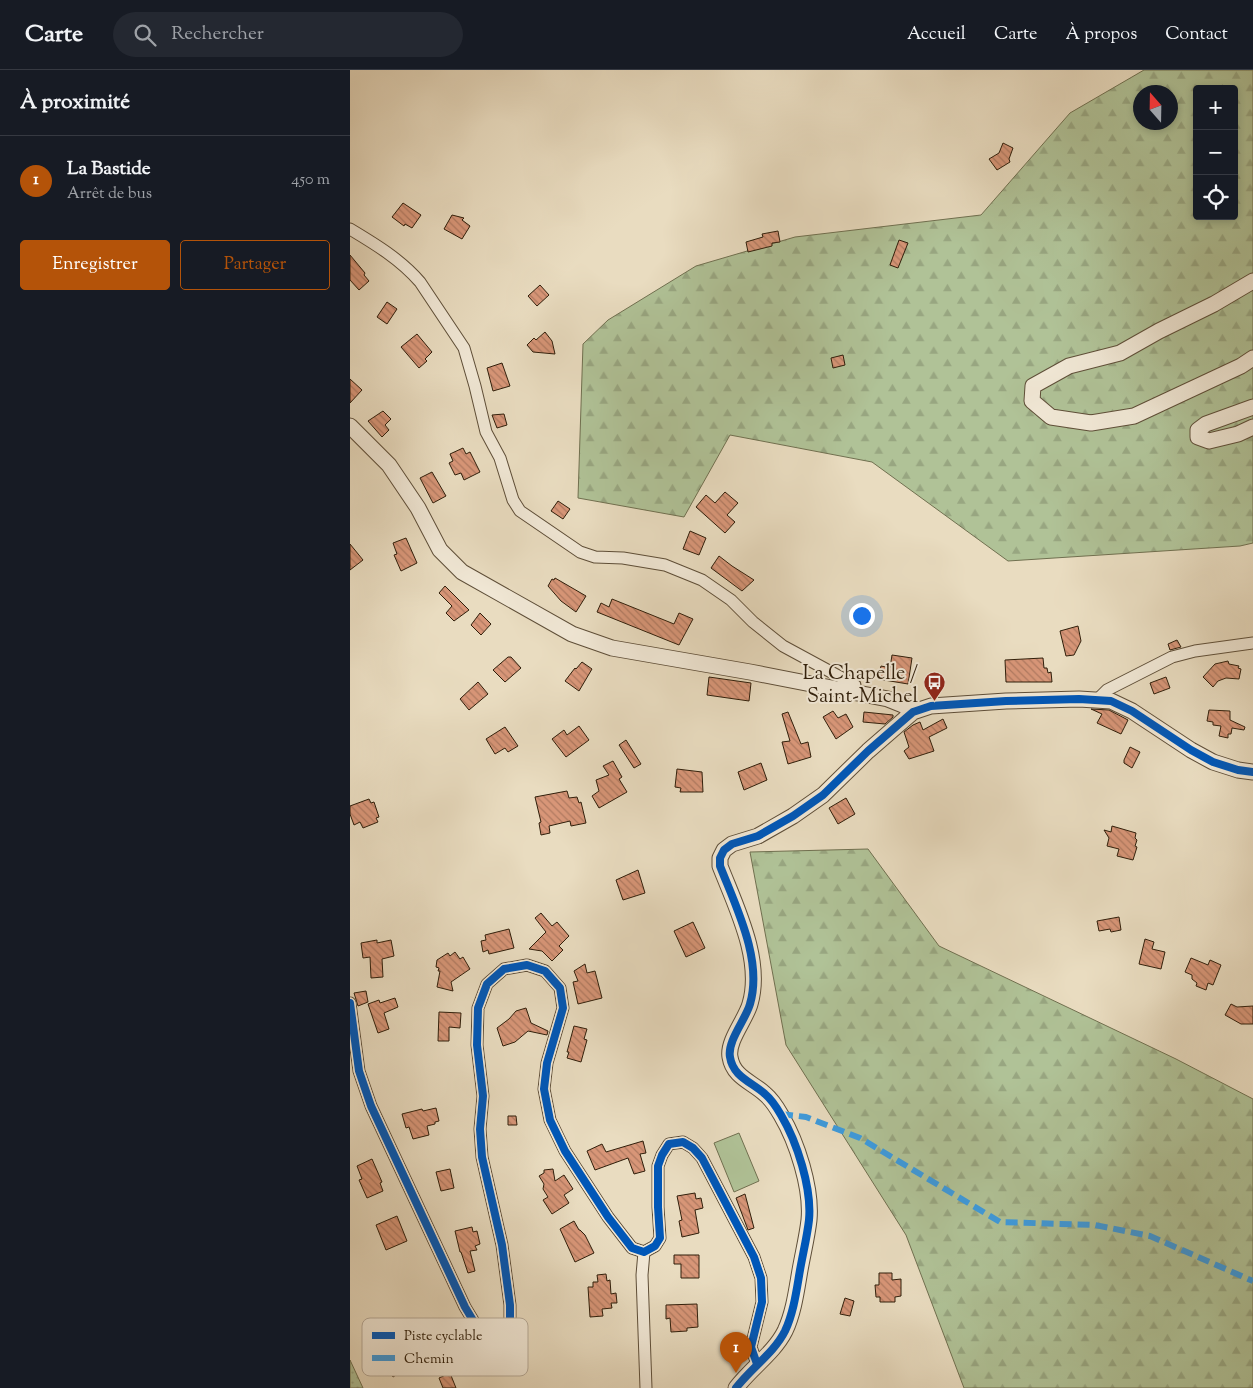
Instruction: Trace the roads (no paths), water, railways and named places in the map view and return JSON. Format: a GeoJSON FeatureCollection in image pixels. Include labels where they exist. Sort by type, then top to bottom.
{"type":"FeatureCollection","features":[{"type":"Feature","properties":{"kind":"street"},"geometry":{"type":"LineString","coordinates":[[350,229],[385,251],[412,272],[464,348],[476,386],[486,432],[500,458],[513,500],[520,512],[580,552],[595,557],[623,558],[665,566],[702,580],[730,600],[753,622],[783,646],[855,685],[855,692]]}},
{"type":"Feature","properties":{"kind":"street"},"geometry":{"type":"LineString","coordinates":[[1253,281],[1214,304],[1120,353],[1069,366],[1033,386],[1032,401],[1051,417],[1092,423],[1134,416],[1241,366],[1253,358]]}},
{"type":"Feature","properties":{"kind":"street"},"geometry":{"type":"LineString","coordinates":[[1253,407],[1206,424],[1198,430],[1198,437],[1209,441],[1238,434],[1253,427]]}},
{"type":"Feature","properties":{"kind":"street"},"geometry":{"type":"LineString","coordinates":[[350,426],[389,465],[418,508],[440,550],[452,563],[462,572],[572,634],[612,648],[855,692],[896,702],[913,712]]}},
{"type":"Feature","properties":{"kind":"street"},"geometry":{"type":"LineString","coordinates":[[1098,699],[1108,690],[1172,657],[1195,651],[1253,643]]}},
{"type":"Feature","properties":{"kind":"street"},"geometry":{"type":"LineString","coordinates":[[736,1388],[776,1346],[786,1330],[791,1314],[809,1219],[809,1203],[806,1185],[792,1138],[781,1114],[765,1094],[741,1077],[735,1070],[729,1055],[750,1006],[753,991],[751,955],[736,907],[720,866],[720,858],[724,850],[732,844],[758,836],[793,816],[823,795],[868,751],[913,712],[932,706],[1098,699],[1110,701],[1132,711],[1191,750],[1213,762],[1238,770],[1253,772]]}},
{"type":"Feature","properties":{"kind":"street"},"geometry":{"type":"LineString","coordinates":[[510,1318],[502,1246],[482,1157],[480,1129],[483,1096],[477,1045],[478,1008],[487,984],[504,970],[527,965],[545,971],[560,988],[563,1008],[547,1063],[544,1089],[550,1120],[565,1151],[608,1217],[632,1248],[644,1252],[655,1246],[660,1238],[658,1166],[662,1155],[670,1144],[683,1142],[693,1148],[702,1158],[754,1257],[761,1278],[762,1302],[751,1347],[757,1364]]}},
{"type":"Feature","properties":{"kind":"street"},"geometry":{"type":"LineString","coordinates":[[350,1003],[359,1070],[372,1106],[472,1318]]}},
{"type":"Feature","properties":{"kind":"street"},"geometry":{"type":"LineString","coordinates":[[644,1252],[642,1284],[646,1388]]}},
{"type":"Feature","properties":{"kind":"place","name":"La Chapelle / Saint-Michel"},"geometry":{"type":"Point","coordinates":[934,702]}},
{"type":"Feature","properties":{"kind":"place","name":"La Bastide"},"geometry":{"type":"Point","coordinates":[736,1373]}}]}
